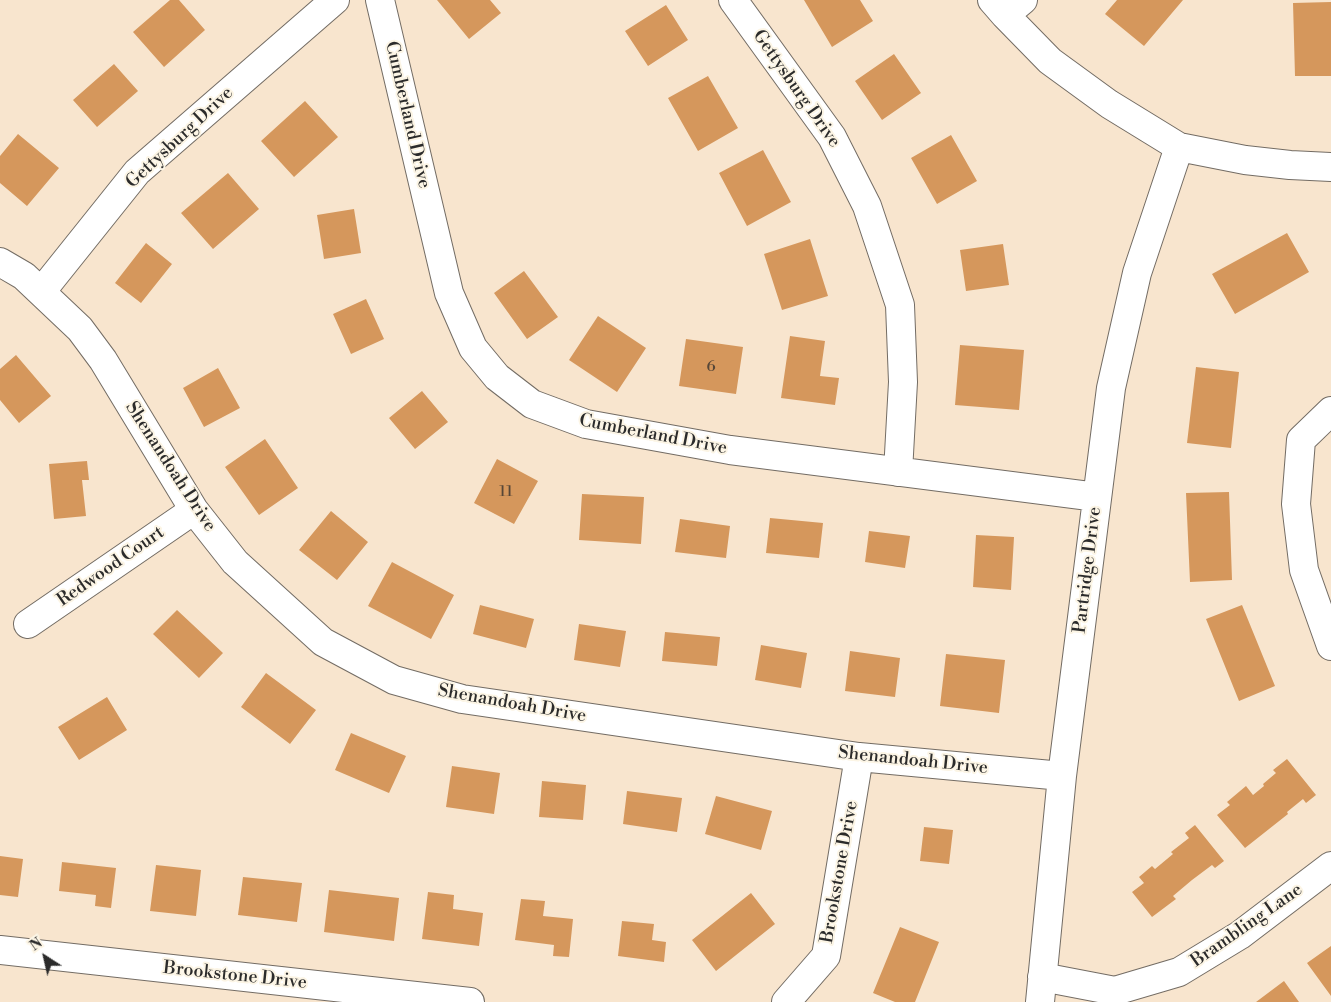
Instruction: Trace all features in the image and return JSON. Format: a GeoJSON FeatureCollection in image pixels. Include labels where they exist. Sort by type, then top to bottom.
{"type":"FeatureCollection","features":[{"type":"Feature","properties":{"kind":"street","name":"Gettysburg Drive"},"geometry":{"type":"LineString","coordinates":[[41,292],[137,172],[335,0]]}},
{"type":"Feature","properties":{"kind":"street","name":"Cumberland Drive"},"geometry":{"type":"LineString","coordinates":[[380,0],[449,293],[473,348],[497,377],[532,404],[586,424],[730,450],[1097,497]]}},
{"type":"Feature","properties":{"kind":"street","name":"Gettysburg Drive"},"geometry":{"type":"LineString","coordinates":[[734,0],[832,137],[867,206],[900,305],[903,382],[898,472]]}},
{"type":"Feature","properties":{"kind":"street"},"geometry":{"type":"LineString","coordinates":[[1007,5],[1050,61],[1109,104],[1178,146],[1245,160],[1331,167]]}},
{"type":"Feature","properties":{"kind":"street","name":"Partridge Drive"},"geometry":{"type":"LineString","coordinates":[[1041,990],[1062,776],[1111,388],[1135,282],[1178,146]]}},
{"type":"Feature","properties":{"kind":"street","name":"Shenandoah Drive"},"geometry":{"type":"LineString","coordinates":[[0,262],[24,276],[80,329],[103,360],[194,510],[235,562],[323,642],[394,680],[462,699],[859,757],[1062,776]]}},
{"type":"Feature","properties":{"kind":"street"},"geometry":{"type":"LineString","coordinates":[[1331,411],[1301,440],[1296,504],[1304,570],[1331,646]]}},
{"type":"Feature","properties":{"kind":"street","name":"Redwood Court"},"geometry":{"type":"LineString","coordinates":[[28,624],[194,510]]}},
{"type":"Feature","properties":{"kind":"street","name":"Brookstone Drive"},"geometry":{"type":"LineString","coordinates":[[786,1002],[826,956],[859,757]]}},
{"type":"Feature","properties":{"kind":"street","name":"Brambling Lane"},"geometry":{"type":"LineString","coordinates":[[1041,990],[1115,991],[1179,972],[1240,935],[1331,866]]}},
{"type":"Feature","properties":{"kind":"street","name":"Brookstone Drive"},"geometry":{"type":"LineString","coordinates":[[0,950],[470,1002]]}},
{"type":"Feature","properties":{"kind":"building"},"geometry":{"type":"Polygon","coordinates":[[[170,0],[179,0],[205,30],[164,67],[133,32],[170,0]]]}},
{"type":"Feature","properties":{"kind":"building"},"geometry":{"type":"Polygon","coordinates":[[[437,0],[490,0],[501,13],[469,39],[437,0]]]}},
{"type":"Feature","properties":{"kind":"building"},"geometry":{"type":"Polygon","coordinates":[[[804,0],[860,0],[873,21],[832,47],[804,0]]]}},
{"type":"Feature","properties":{"kind":"building"},"geometry":{"type":"Polygon","coordinates":[[[1117,0],[1183,0],[1144,46],[1105,14],[1117,0]]]}},
{"type":"Feature","properties":{"kind":"building"},"geometry":{"type":"Polygon","coordinates":[[[1331,2],[1331,76],[1295,76],[1293,3],[1331,2]]]}},
{"type":"Feature","properties":{"kind":"building"},"geometry":{"type":"Polygon","coordinates":[[[666,5],[688,40],[648,66],[625,31],[666,5]]]}},
{"type":"Feature","properties":{"kind":"building"},"geometry":{"type":"Polygon","coordinates":[[[894,54],[921,93],[882,120],[855,81],[894,54]]]}},
{"type":"Feature","properties":{"kind":"building"},"geometry":{"type":"Polygon","coordinates":[[[114,64],[138,91],[97,127],[73,100],[114,64]]]}},
{"type":"Feature","properties":{"kind":"building"},"geometry":{"type":"Polygon","coordinates":[[[708,76],[738,128],[698,151],[668,98],[708,76]]]}},
{"type":"Feature","properties":{"kind":"building"},"geometry":{"type":"Polygon","coordinates":[[[305,101],[338,137],[294,177],[261,141],[305,101]]]}},
{"type":"Feature","properties":{"kind":"building"},"geometry":{"type":"Polygon","coordinates":[[[18,134],[59,168],[27,206],[0,183],[0,156],[18,134]]]}},
{"type":"Feature","properties":{"kind":"building"},"geometry":{"type":"Polygon","coordinates":[[[951,135],[977,181],[937,204],[911,158],[951,135]]]}},
{"type":"Feature","properties":{"kind":"building"},"geometry":{"type":"Polygon","coordinates":[[[763,150],[791,202],[747,226],[719,173],[763,150]]]}},
{"type":"Feature","properties":{"kind":"building"},"geometry":{"type":"Polygon","coordinates":[[[228,173],[259,209],[213,249],[181,213],[228,173]]]}},
{"type":"Feature","properties":{"kind":"building"},"geometry":{"type":"Polygon","coordinates":[[[354,209],[361,253],[324,259],[317,215],[354,209]]]}},
{"type":"Feature","properties":{"kind":"building"},"geometry":{"type":"Polygon","coordinates":[[[1287,233],[1309,272],[1235,314],[1212,274],[1287,233]]]}},
{"type":"Feature","properties":{"kind":"building"},"geometry":{"type":"Polygon","coordinates":[[[810,239],[828,296],[782,310],[764,254],[810,239]]]}},
{"type":"Feature","properties":{"kind":"building"},"geometry":{"type":"Polygon","coordinates":[[[146,243],[172,264],[141,303],[115,283],[146,243]]]}},
{"type":"Feature","properties":{"kind":"building"},"geometry":{"type":"Polygon","coordinates":[[[1003,244],[1009,285],[966,291],[960,250],[1003,244]]]}},
{"type":"Feature","properties":{"kind":"building"},"geometry":{"type":"Polygon","coordinates":[[[524,271],[558,317],[527,339],[494,293],[524,271]]]}},
{"type":"Feature","properties":{"kind":"building"},"geometry":{"type":"Polygon","coordinates":[[[366,299],[384,339],[351,354],[333,314],[366,299]]]}},
{"type":"Feature","properties":{"kind":"building"},"geometry":{"type":"Polygon","coordinates":[[[598,316],[646,348],[617,392],[569,360],[598,316]]]}},
{"type":"Feature","properties":{"kind":"building"},"geometry":{"type":"Polygon","coordinates":[[[790,336],[825,341],[820,376],[839,378],[835,405],[781,398],[790,336]]]}},
{"type":"Feature","properties":{"kind":"building"},"geometry":{"type":"Polygon","coordinates":[[[686,339],[743,347],[736,394],[679,386],[686,339]]]}},
{"type":"Feature","properties":{"kind":"building"},"geometry":{"type":"Polygon","coordinates":[[[960,345],[1024,350],[1019,410],[955,405],[960,345]]]}},
{"type":"Feature","properties":{"kind":"building"},"geometry":{"type":"Polygon","coordinates":[[[16,355],[51,396],[19,423],[0,400],[0,369],[16,355]]]}},
{"type":"Feature","properties":{"kind":"building"},"geometry":{"type":"Polygon","coordinates":[[[1196,367],[1239,372],[1231,448],[1187,443],[1196,367]]]}},
{"type":"Feature","properties":{"kind":"building"},"geometry":{"type":"Polygon","coordinates":[[[218,368],[240,408],[204,427],[183,388],[218,368]]]}},
{"type":"Feature","properties":{"kind":"building"},"geometry":{"type":"Polygon","coordinates":[[[422,391],[448,422],[415,449],[389,418],[422,391]]]}},
{"type":"Feature","properties":{"kind":"building"},"geometry":{"type":"Polygon","coordinates":[[[265,439],[298,488],[259,515],[225,467],[265,439]]]}},
{"type":"Feature","properties":{"kind":"building"},"geometry":{"type":"Polygon","coordinates":[[[497,459],[538,481],[514,524],[474,503],[497,459]]]}},
{"type":"Feature","properties":{"kind":"building"},"geometry":{"type":"Polygon","coordinates":[[[87,461],[89,480],[82,480],[86,516],[54,519],[49,464],[87,461]]]}},
{"type":"Feature","properties":{"kind":"building"},"geometry":{"type":"Polygon","coordinates":[[[1229,492],[1232,580],[1190,582],[1186,493],[1229,492]]]}},
{"type":"Feature","properties":{"kind":"building"},"geometry":{"type":"Polygon","coordinates":[[[582,494],[644,497],[641,544],[579,540],[582,494]]]}},
{"type":"Feature","properties":{"kind":"building"},"geometry":{"type":"Polygon","coordinates":[[[331,511],[368,542],[337,580],[299,550],[331,511]]]}},
{"type":"Feature","properties":{"kind":"building"},"geometry":{"type":"Polygon","coordinates":[[[770,518],[823,523],[819,558],[766,553],[770,518]]]}},
{"type":"Feature","properties":{"kind":"building"},"geometry":{"type":"Polygon","coordinates":[[[680,519],[730,526],[726,558],[675,552],[680,519]]]}},
{"type":"Feature","properties":{"kind":"building"},"geometry":{"type":"Polygon","coordinates":[[[869,531],[910,536],[905,568],[865,562],[869,531]]]}},
{"type":"Feature","properties":{"kind":"building"},"geometry":{"type":"Polygon","coordinates":[[[976,535],[1014,537],[1011,590],[973,587],[976,535]]]}},
{"type":"Feature","properties":{"kind":"building"},"geometry":{"type":"Polygon","coordinates":[[[392,562],[454,595],[431,639],[368,606],[392,562]]]}},
{"type":"Feature","properties":{"kind":"building"},"geometry":{"type":"Polygon","coordinates":[[[480,605],[534,619],[526,648],[473,634],[480,605]]]}},
{"type":"Feature","properties":{"kind":"building"},"geometry":{"type":"Polygon","coordinates":[[[1242,605],[1275,686],[1239,701],[1206,619],[1242,605]]]}},
{"type":"Feature","properties":{"kind":"building"},"geometry":{"type":"Polygon","coordinates":[[[177,610],[223,653],[199,678],[153,634],[177,610]]]}},
{"type":"Feature","properties":{"kind":"building"},"geometry":{"type":"Polygon","coordinates":[[[579,624],[626,631],[620,667],[574,660],[579,624]]]}},
{"type":"Feature","properties":{"kind":"building"},"geometry":{"type":"Polygon","coordinates":[[[665,632],[720,637],[717,666],[662,661],[665,632]]]}},
{"type":"Feature","properties":{"kind":"building"},"geometry":{"type":"Polygon","coordinates":[[[761,645],[807,653],[801,688],[755,680],[761,645]]]}},
{"type":"Feature","properties":{"kind":"building"},"geometry":{"type":"Polygon","coordinates":[[[850,651],[900,658],[895,697],[845,691],[850,651]]]}},
{"type":"Feature","properties":{"kind":"building"},"geometry":{"type":"Polygon","coordinates":[[[946,654],[1005,660],[999,713],[940,706],[946,654]]]}},
{"type":"Feature","properties":{"kind":"building"},"geometry":{"type":"Polygon","coordinates":[[[266,673],[316,710],[290,744],[241,707],[266,673]]]}},
{"type":"Feature","properties":{"kind":"building"},"geometry":{"type":"Polygon","coordinates":[[[107,697],[127,730],[79,760],[58,727],[107,697]]]}},
{"type":"Feature","properties":{"kind":"building"},"geometry":{"type":"Polygon","coordinates":[[[351,733],[406,756],[389,793],[335,770],[351,733]]]}},
{"type":"Feature","properties":{"kind":"building"},"geometry":{"type":"Polygon","coordinates":[[[1287,759],[1316,795],[1306,803],[1303,799],[1287,812],[1288,814],[1245,848],[1217,815],[1230,805],[1227,802],[1246,786],[1253,795],[1276,773],[1273,770],[1287,759]]]}},
{"type":"Feature","properties":{"kind":"building"},"geometry":{"type":"Polygon","coordinates":[[[452,766],[500,773],[494,814],[446,807],[452,766]]]}},
{"type":"Feature","properties":{"kind":"building"},"geometry":{"type":"Polygon","coordinates":[[[542,781],[586,785],[583,820],[539,817],[542,781]]]}},
{"type":"Feature","properties":{"kind":"building"},"geometry":{"type":"Polygon","coordinates":[[[627,791],[682,798],[677,832],[623,824],[627,791]]]}},
{"type":"Feature","properties":{"kind":"building"},"geometry":{"type":"Polygon","coordinates":[[[716,796],[772,811],[761,850],[705,834],[716,796]]]}},
{"type":"Feature","properties":{"kind":"building"},"geometry":{"type":"Polygon","coordinates":[[[1195,825],[1224,861],[1215,868],[1212,865],[1192,880],[1173,896],[1176,899],[1152,917],[1132,892],[1144,883],[1139,877],[1152,866],[1155,869],[1173,854],[1171,852],[1189,838],[1185,833],[1195,825]]]}},
{"type":"Feature","properties":{"kind":"building"},"geometry":{"type":"Polygon","coordinates":[[[924,827],[953,830],[949,864],[920,861],[924,827]]]}},
{"type":"Feature","properties":{"kind":"building"},"geometry":{"type":"Polygon","coordinates":[[[0,856],[23,859],[18,897],[0,895],[0,856]]]}},
{"type":"Feature","properties":{"kind":"building"},"geometry":{"type":"Polygon","coordinates":[[[62,862],[116,868],[111,908],[95,906],[96,895],[59,891],[62,862]]]}},
{"type":"Feature","properties":{"kind":"building"},"geometry":{"type":"Polygon","coordinates":[[[156,865],[201,870],[196,916],[150,911],[156,865]]]}},
{"type":"Feature","properties":{"kind":"building"},"geometry":{"type":"Polygon","coordinates":[[[243,877],[302,883],[297,922],[238,915],[243,877]]]}},
{"type":"Feature","properties":{"kind":"building"},"geometry":{"type":"Polygon","coordinates":[[[329,890],[399,898],[394,941],[324,932],[329,890]]]}},
{"type":"Feature","properties":{"kind":"building"},"geometry":{"type":"Polygon","coordinates":[[[428,892],[454,895],[453,909],[483,913],[479,946],[422,939],[428,892]]]}},
{"type":"Feature","properties":{"kind":"building"},"geometry":{"type":"Polygon","coordinates":[[[751,893],[775,924],[716,971],[692,940],[751,893]]]}},
{"type":"Feature","properties":{"kind":"building"},"geometry":{"type":"Polygon","coordinates":[[[521,899],[545,901],[543,916],[573,919],[569,957],[553,956],[554,945],[515,940],[521,899]]]}},
{"type":"Feature","properties":{"kind":"building"},"geometry":{"type":"Polygon","coordinates":[[[622,921],[654,924],[652,940],[666,942],[664,962],[618,956],[622,921]]]}},
{"type":"Feature","properties":{"kind":"building"},"geometry":{"type":"Polygon","coordinates":[[[900,927],[939,942],[915,1002],[895,1002],[873,993],[900,927]]]}},
{"type":"Feature","properties":{"kind":"building"},"geometry":{"type":"Polygon","coordinates":[[[1331,946],[1331,996],[1307,963],[1331,946]]]}},
{"type":"Feature","properties":{"kind":"building"},"geometry":{"type":"Polygon","coordinates":[[[1284,981],[1299,1002],[1256,1002],[1284,981]]]}}]}
